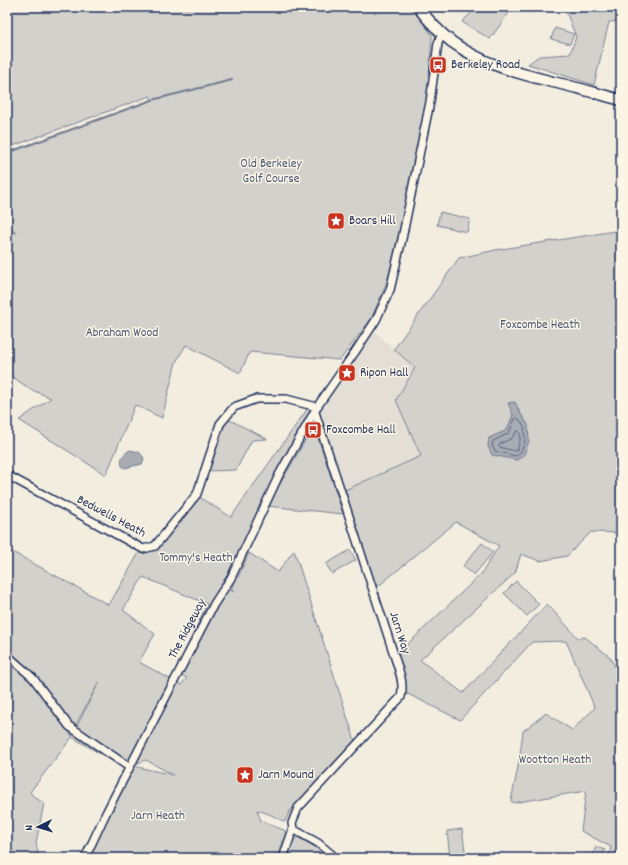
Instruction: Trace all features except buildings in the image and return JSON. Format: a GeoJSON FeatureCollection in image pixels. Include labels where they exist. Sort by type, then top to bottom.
{"type":"FeatureCollection","features":[{"type":"Feature","properties":{"kind":"street"},"geometry":{"type":"LineString","coordinates":[[418,7],[442,34],[465,51],[482,60],[518,73],[621,100]]}},
{"type":"Feature","properties":{"kind":"street"},"geometry":{"type":"LineString","coordinates":[[316,410],[376,320],[390,290],[430,102],[437,50],[442,34]]}},
{"type":"Feature","properties":{"kind":"street","name":"Bedwells Heath"},"geometry":{"type":"LineString","coordinates":[[7,475],[143,549],[149,548],[155,546],[197,494],[220,424],[234,407],[256,399],[286,399],[316,410]]}},
{"type":"Feature","properties":{"kind":"street","name":"The Ridgeway"},"geometry":{"type":"LineString","coordinates":[[85,858],[129,767],[214,604],[231,578],[279,475],[316,410]]}},
{"type":"Feature","properties":{"kind":"street","name":"Jarn Way"},"geometry":{"type":"LineString","coordinates":[[283,858],[293,829],[292,823],[298,808],[401,697],[403,689],[396,661],[316,410]]}},
{"type":"Feature","properties":{"kind":"street"},"geometry":{"type":"LineString","coordinates":[[7,655],[33,678],[69,726],[129,767]]}},
{"type":"Feature","properties":{"kind":"street"},"geometry":{"type":"LineString","coordinates":[[293,829],[318,843],[336,858]]}},
{"type":"Feature","properties":{"kind":"shaded area"},"geometry":{"type":"Polygon","coordinates":[[[373,330],[415,368],[396,400],[421,456],[345,490],[319,414],[373,330]]]}},
{"type":"Feature","properties":{"kind":"green space","name":"Old Berkeley Golf Course"},"geometry":{"type":"Polygon","coordinates":[[[7,7],[411,7],[432,35],[427,102],[399,238],[387,282],[371,319],[340,360],[250,352],[240,373],[186,345],[176,362],[162,418],[135,405],[106,475],[19,420],[51,398],[30,389],[7,373],[7,230],[17,233],[7,228],[7,153],[152,100],[150,96],[7,148],[7,7]]]}},
{"type":"Feature","properties":{"kind":"green space"},"geometry":{"type":"Polygon","coordinates":[[[477,7],[513,7],[490,39],[462,22],[477,7]]]}},
{"type":"Feature","properties":{"kind":"green space"},"geometry":{"type":"Polygon","coordinates":[[[566,7],[621,7],[621,21],[609,22],[594,85],[528,64],[539,56],[570,54],[576,37],[565,9],[566,7]]]}},
{"type":"Feature","properties":{"kind":"green space"},"geometry":{"type":"Polygon","coordinates":[[[555,28],[574,34],[570,44],[551,39],[555,28]]]}},
{"type":"Feature","properties":{"kind":"green space"},"geometry":{"type":"Polygon","coordinates":[[[440,212],[470,219],[467,232],[437,225],[440,212]]]}},
{"type":"Feature","properties":{"kind":"green space","name":"Foxcombe Heath"},"geometry":{"type":"Polygon","coordinates":[[[621,230],[621,533],[591,532],[567,556],[540,561],[521,554],[515,573],[420,660],[463,693],[547,604],[578,638],[585,637],[610,657],[621,678],[621,858],[608,858],[611,847],[581,831],[586,791],[514,803],[511,801],[519,762],[523,731],[546,713],[572,730],[595,708],[566,641],[532,642],[460,720],[399,691],[391,660],[481,574],[499,546],[456,522],[376,588],[345,490],[421,456],[396,400],[415,368],[394,349],[459,258],[496,250],[621,230]],[[514,402],[513,415],[507,431],[489,438],[528,425],[514,402]]]}},
{"type":"Feature","properties":{"kind":"green space"},"geometry":{"type":"Polygon","coordinates":[[[308,408],[311,412],[275,476],[229,574],[222,585],[234,592],[231,589],[249,553],[278,572],[294,550],[355,741],[290,811],[285,822],[257,810],[261,821],[286,831],[277,858],[87,858],[133,766],[173,775],[146,760],[124,768],[72,737],[30,792],[34,797],[44,803],[36,843],[39,858],[7,858],[7,658],[31,680],[72,736],[99,682],[74,728],[17,660],[7,652],[7,549],[109,605],[140,551],[153,550],[199,497],[231,517],[308,408]],[[143,577],[123,610],[155,634],[139,662],[181,685],[187,678],[175,673],[207,604],[143,577]]]}},
{"type":"Feature","properties":{"kind":"green space"},"geometry":{"type":"Polygon","coordinates":[[[228,419],[267,439],[252,440],[236,470],[207,471],[218,435],[228,419]]]}},
{"type":"Feature","properties":{"kind":"green space"},"geometry":{"type":"Polygon","coordinates":[[[315,434],[323,452],[343,514],[267,506],[307,437],[315,434]]]}},
{"type":"Feature","properties":{"kind":"green space"},"geometry":{"type":"Polygon","coordinates":[[[482,543],[493,552],[474,575],[463,566],[482,543]]]}},
{"type":"Feature","properties":{"kind":"green space"},"geometry":{"type":"Polygon","coordinates":[[[350,550],[356,560],[332,574],[326,564],[350,550]]]}},
{"type":"Feature","properties":{"kind":"green space"},"geometry":{"type":"Polygon","coordinates":[[[516,581],[539,604],[527,616],[504,593],[516,581]]]}},
{"type":"Feature","properties":{"kind":"green space"},"geometry":{"type":"Polygon","coordinates":[[[462,829],[466,858],[450,858],[447,831],[462,829]]]}},
{"type":"Feature","properties":{"kind":"green space"},"geometry":{"type":"Polygon","coordinates":[[[294,838],[299,838],[324,852],[328,858],[285,858],[294,838]]]}},
{"type":"Feature","properties":{"kind":"green space"},"geometry":{"type":"Polygon","coordinates":[[[596,847],[605,850],[602,858],[591,858],[596,847]]]}},
{"type":"Feature","properties":{"kind":"water"},"geometry":{"type":"Polygon","coordinates":[[[515,402],[528,425],[529,441],[524,455],[517,460],[492,455],[488,446],[489,438],[507,430],[513,415],[508,403],[515,402]]]}},
{"type":"Feature","properties":{"kind":"water"},"geometry":{"type":"Polygon","coordinates":[[[130,450],[139,452],[144,458],[142,464],[125,468],[121,463],[122,458],[130,450]]]}},
{"type":"Feature","properties":{"kind":"waterway"},"geometry":{"type":"LineString","coordinates":[[7,153],[152,100],[232,80]]}},
{"type":"Feature","properties":{"kind":"place","name":"Berkeley Road"},"geometry":{"type":"Point","coordinates":[438,65]}},
{"type":"Feature","properties":{"kind":"place","name":"Boars Hill"},"geometry":{"type":"Point","coordinates":[336,221]}},
{"type":"Feature","properties":{"kind":"place","name":"Ripon Hall"},"geometry":{"type":"Point","coordinates":[347,373]}},
{"type":"Feature","properties":{"kind":"place","name":"Foxcombe Hall"},"geometry":{"type":"Point","coordinates":[313,430]}},
{"type":"Feature","properties":{"kind":"place","name":"Jarn Mound"},"geometry":{"type":"Point","coordinates":[245,775]}},
{"type":"Feature","properties":{"kind":"park label","name":"Abraham Wood"},"geometry":{"type":"Point","coordinates":[122,333]}},
{"type":"Feature","properties":{"kind":"park label","name":"Tommy's Heath"},"geometry":{"type":"Point","coordinates":[196,558]}},
{"type":"Feature","properties":{"kind":"park label","name":"Wootton Heath"},"geometry":{"type":"Point","coordinates":[555,760]}},
{"type":"Feature","properties":{"kind":"park label","name":"Jarn Heath"},"geometry":{"type":"Point","coordinates":[158,816]}}]}
